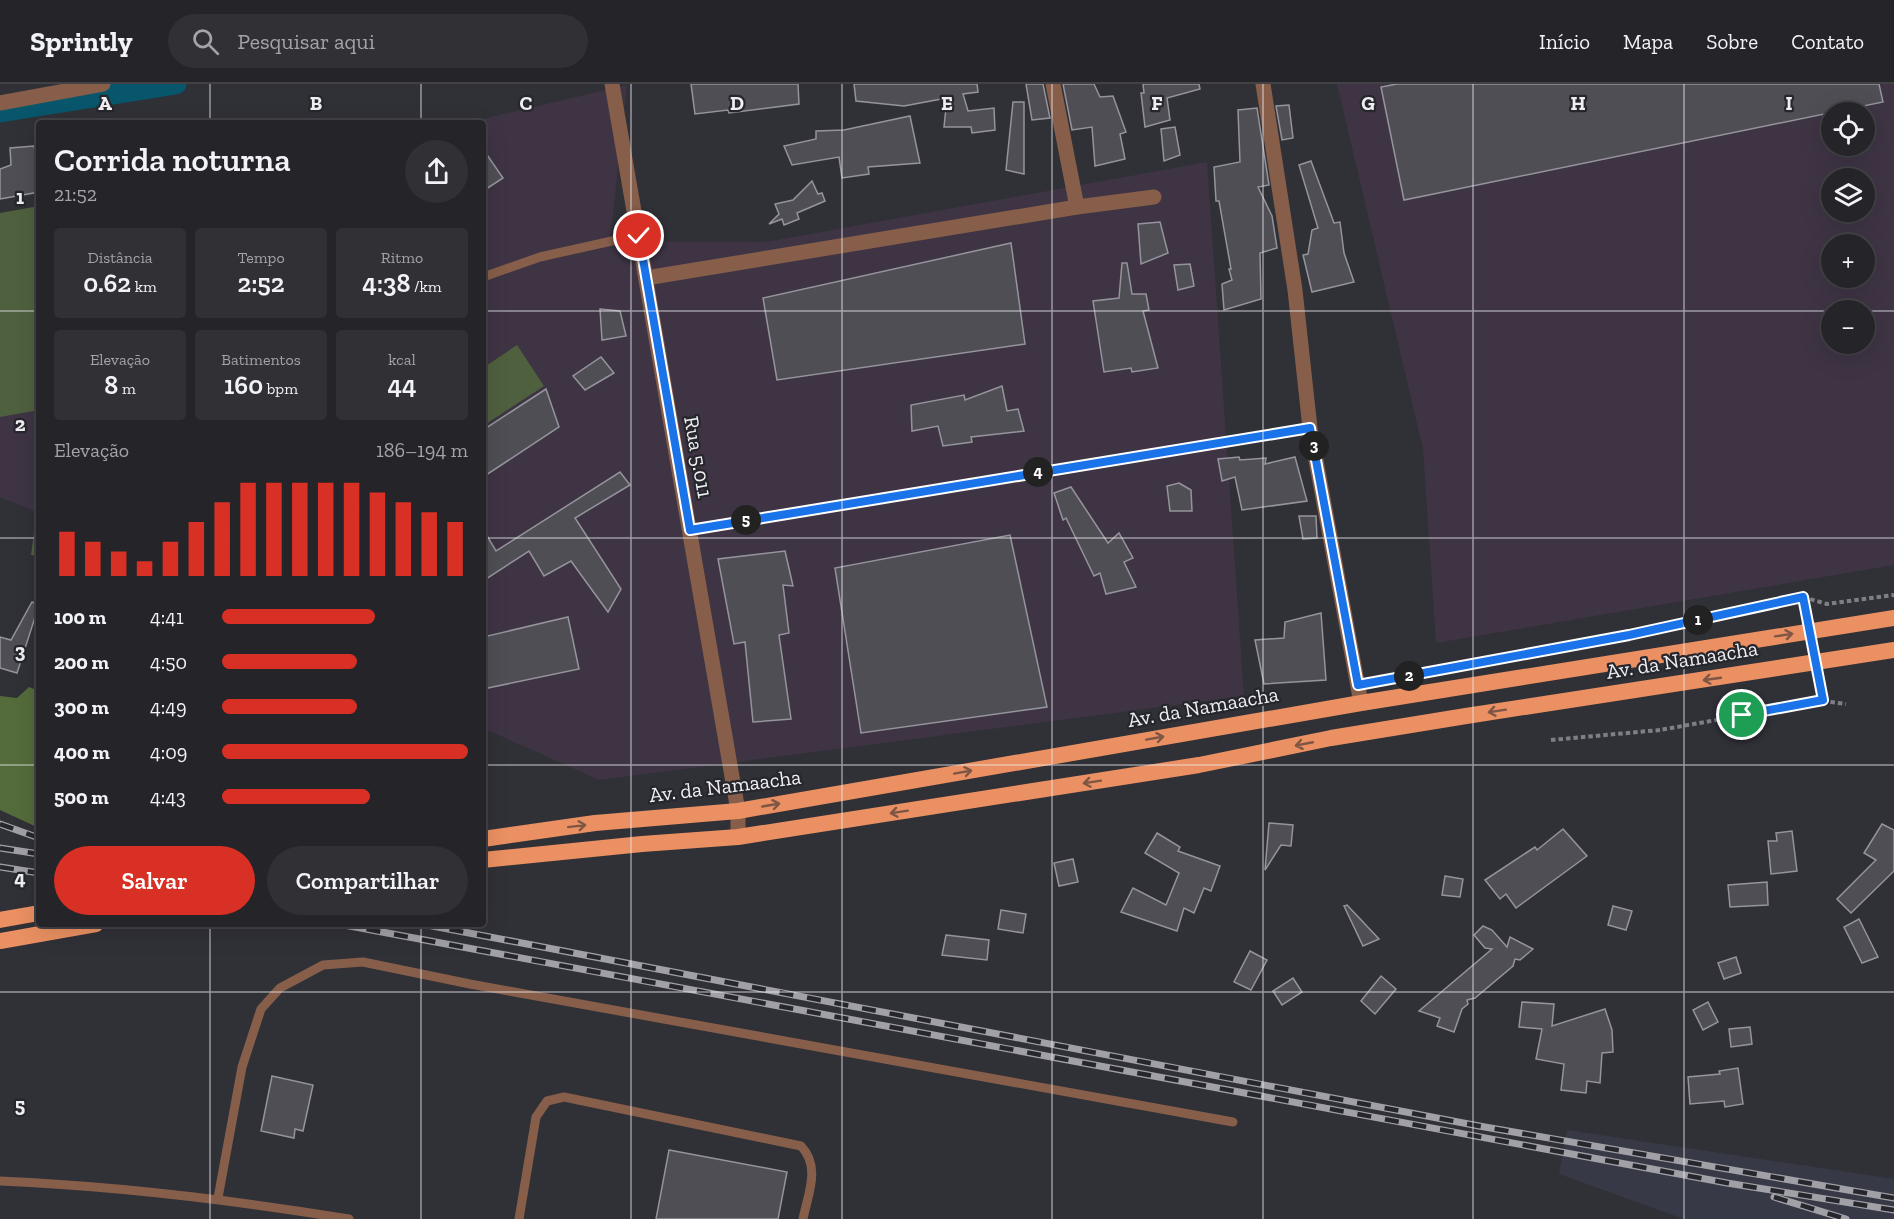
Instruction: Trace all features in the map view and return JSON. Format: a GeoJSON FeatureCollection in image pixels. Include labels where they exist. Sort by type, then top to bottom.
{"type":"FeatureCollection","features":[{"type":"Feature","properties":{"kind":"highway","name":"Av. da Namaacha"},"geometry":{"type":"LineString","coordinates":[[486,838],[519,833],[738,811],[1361,703],[1894,618]]}},
{"type":"Feature","properties":{"kind":"highway","name":"Av. da Namaacha"},"geometry":{"type":"LineString","coordinates":[[486,860],[738,837],[1199,765],[1331,738],[1894,650]]}},
{"type":"Feature","properties":{"kind":"highway"},"geometry":{"type":"LineString","coordinates":[[0,920],[36,914]]}},
{"type":"Feature","properties":{"kind":"highway"},"geometry":{"type":"LineString","coordinates":[[0,941],[79,927]]}},
{"type":"Feature","properties":{"kind":"street"},"geometry":{"type":"LineString","coordinates":[[0,103],[103,84]]}},
{"type":"Feature","properties":{"kind":"street","name":"Rua 5.011"},"geometry":{"type":"LineString","coordinates":[[612,84],[738,811],[738,837]]}},
{"type":"Feature","properties":{"kind":"street"},"geometry":{"type":"LineString","coordinates":[[1053,84],[1077,207]]}},
{"type":"Feature","properties":{"kind":"street"},"geometry":{"type":"LineString","coordinates":[[1263,84],[1295,290],[1310,428],[1361,703]]}},
{"type":"Feature","properties":{"kind":"street"},"geometry":{"type":"LineString","coordinates":[[646,278],[1077,207],[1154,197]]}},
{"type":"Feature","properties":{"kind":"lane"},"geometry":{"type":"LineString","coordinates":[[486,276],[540,257],[639,236]]}},
{"type":"Feature","properties":{"kind":"lane"},"geometry":{"type":"LineString","coordinates":[[690,530],[1310,428]]}},
{"type":"Feature","properties":{"kind":"lane"},"geometry":{"type":"LineString","coordinates":[[218,1198],[242,1068],[261,1009],[280,988],[323,965],[363,962],[470,984],[1233,1122]]}},
{"type":"Feature","properties":{"kind":"lane"},"geometry":{"type":"LineString","coordinates":[[519,1219],[536,1117],[547,1101],[564,1097],[801,1146],[810,1155],[814,1168],[802,1219]]}},
{"type":"Feature","properties":{"kind":"lane"},"geometry":{"type":"LineString","coordinates":[[0,1181],[73,1184],[218,1198],[349,1219]]}},
{"type":"Feature","properties":{"kind":"path"},"geometry":{"type":"LineString","coordinates":[[1429,672],[1629,635],[1803,597],[1827,604],[1894,594]]}},
{"type":"Feature","properties":{"kind":"path"},"geometry":{"type":"LineString","coordinates":[[1803,597],[1823,700]]}},
{"type":"Feature","properties":{"kind":"path"},"geometry":{"type":"LineString","coordinates":[[1551,740],[1660,730],[1823,700],[1846,704]]}},
{"type":"Feature","properties":{"kind":"shaded area"},"geometry":{"type":"Polygon","coordinates":[[[1337,84],[1894,84],[1894,565],[1436,643],[1423,449],[1337,84]]]}},
{"type":"Feature","properties":{"kind":"shaded area"},"geometry":{"type":"Polygon","coordinates":[[[627,85],[610,241],[766,242],[1207,162],[1244,696],[599,780],[486,729],[486,120],[479,120],[627,85]]]}},
{"type":"Feature","properties":{"kind":"shaded area"},"geometry":{"type":"Polygon","coordinates":[[[36,226],[36,512],[0,497],[0,234],[36,226]]]}},
{"type":"Feature","properties":{"kind":"shaded area"},"geometry":{"type":"Polygon","coordinates":[[[1567,1130],[1894,1179],[1894,1219],[1684,1219],[1559,1174],[1567,1130]]]}},
{"type":"Feature","properties":{"kind":"green space"},"geometry":{"type":"Polygon","coordinates":[[[36,207],[36,411],[0,417],[0,213],[36,207]]]}},
{"type":"Feature","properties":{"kind":"green space"},"geometry":{"type":"Polygon","coordinates":[[[517,345],[544,386],[486,424],[486,366],[517,345]]]}},
{"type":"Feature","properties":{"kind":"green space"},"geometry":{"type":"Polygon","coordinates":[[[36,518],[36,556],[31,555],[36,518]]]}},
{"type":"Feature","properties":{"kind":"green space"},"geometry":{"type":"Polygon","coordinates":[[[29,687],[36,690],[36,827],[0,810],[0,696],[17,698],[29,687]]]}},
{"type":"Feature","properties":{"kind":"building"},"geometry":{"type":"Polygon","coordinates":[[[691,84],[798,84],[799,104],[729,113],[728,110],[695,114],[691,84]]]}},
{"type":"Feature","properties":{"kind":"building"},"geometry":{"type":"Polygon","coordinates":[[[854,84],[977,84],[978,92],[963,94],[968,111],[994,108],[995,130],[972,133],[971,127],[944,127],[947,98],[904,106],[856,101],[854,84]]]}},
{"type":"Feature","properties":{"kind":"building"},"geometry":{"type":"Polygon","coordinates":[[[1026,84],[1043,84],[1050,118],[1032,120],[1026,84]]]}},
{"type":"Feature","properties":{"kind":"building"},"geometry":{"type":"Polygon","coordinates":[[[1063,84],[1094,84],[1100,97],[1113,96],[1126,132],[1120,134],[1125,159],[1095,166],[1092,127],[1072,130],[1063,84]]]}},
{"type":"Feature","properties":{"kind":"building"},"geometry":{"type":"Polygon","coordinates":[[[1143,84],[1199,84],[1200,89],[1167,98],[1170,120],[1145,127],[1141,93],[1144,93],[1143,84]]]}},
{"type":"Feature","properties":{"kind":"building"},"geometry":{"type":"Polygon","coordinates":[[[1397,84],[1879,84],[1883,102],[1821,102],[1821,115],[1404,200],[1381,87],[1397,84]]]}},
{"type":"Feature","properties":{"kind":"building"},"geometry":{"type":"Polygon","coordinates":[[[1013,102],[1024,102],[1024,174],[1006,170],[1013,102]]]}},
{"type":"Feature","properties":{"kind":"building"},"geometry":{"type":"Polygon","coordinates":[[[1289,105],[1293,138],[1282,140],[1276,106],[1289,105]]]}},
{"type":"Feature","properties":{"kind":"building"},"geometry":{"type":"Polygon","coordinates":[[[1257,108],[1269,185],[1258,187],[1272,216],[1277,248],[1260,253],[1261,299],[1224,310],[1222,284],[1232,280],[1219,201],[1216,201],[1214,167],[1240,162],[1238,110],[1257,108]]]}},
{"type":"Feature","properties":{"kind":"building"},"geometry":{"type":"Polygon","coordinates":[[[910,116],[920,163],[868,167],[869,174],[842,178],[839,157],[792,165],[784,146],[816,139],[816,131],[844,130],[910,116]]]}},
{"type":"Feature","properties":{"kind":"building"},"geometry":{"type":"Polygon","coordinates":[[[1175,127],[1180,155],[1164,161],[1161,129],[1175,127]]]}},
{"type":"Feature","properties":{"kind":"building"},"geometry":{"type":"Polygon","coordinates":[[[34,146],[36,193],[0,199],[0,169],[11,165],[10,148],[34,146]]]}},
{"type":"Feature","properties":{"kind":"building"},"geometry":{"type":"Polygon","coordinates":[[[486,153],[503,178],[486,189],[486,153]]]}},
{"type":"Feature","properties":{"kind":"building"},"geometry":{"type":"Polygon","coordinates":[[[1311,161],[1334,223],[1340,222],[1344,253],[1354,282],[1312,292],[1303,255],[1308,254],[1312,230],[1318,228],[1299,165],[1311,161]]]}},
{"type":"Feature","properties":{"kind":"building"},"geometry":{"type":"Polygon","coordinates":[[[812,181],[818,194],[822,193],[825,201],[797,213],[799,219],[784,225],[782,219],[769,224],[779,214],[775,204],[793,200],[812,181]]]}},
{"type":"Feature","properties":{"kind":"building"},"geometry":{"type":"Polygon","coordinates":[[[1160,222],[1168,253],[1141,264],[1138,224],[1160,222]]]}},
{"type":"Feature","properties":{"kind":"building"},"geometry":{"type":"Polygon","coordinates":[[[1011,243],[1025,344],[777,380],[763,298],[1011,243]]]}},
{"type":"Feature","properties":{"kind":"building"},"geometry":{"type":"Polygon","coordinates":[[[1122,263],[1127,263],[1132,294],[1146,294],[1149,310],[1143,311],[1158,368],[1132,372],[1131,368],[1104,372],[1093,301],[1119,298],[1122,263]]]}},
{"type":"Feature","properties":{"kind":"building"},"geometry":{"type":"Polygon","coordinates":[[[1190,264],[1194,286],[1178,290],[1174,265],[1190,264]]]}},
{"type":"Feature","properties":{"kind":"building"},"geometry":{"type":"Polygon","coordinates":[[[600,309],[620,311],[626,336],[602,340],[600,309]]]}},
{"type":"Feature","properties":{"kind":"building"},"geometry":{"type":"Polygon","coordinates":[[[601,357],[614,373],[585,390],[573,376],[601,357]]]}},
{"type":"Feature","properties":{"kind":"building"},"geometry":{"type":"Polygon","coordinates":[[[1002,386],[1007,411],[1018,409],[1024,431],[971,437],[972,442],[943,446],[938,426],[912,431],[911,405],[964,395],[965,400],[1002,386]]]}},
{"type":"Feature","properties":{"kind":"building"},"geometry":{"type":"Polygon","coordinates":[[[546,389],[559,427],[486,475],[486,428],[546,389]]]}},
{"type":"Feature","properties":{"kind":"building"},"geometry":{"type":"Polygon","coordinates":[[[1239,457],[1240,460],[1266,458],[1265,464],[1295,457],[1307,501],[1242,510],[1235,477],[1222,481],[1218,459],[1239,457]]]}},
{"type":"Feature","properties":{"kind":"building"},"geometry":{"type":"Polygon","coordinates":[[[620,472],[630,485],[575,518],[621,589],[608,612],[571,561],[544,576],[529,551],[486,579],[486,534],[496,551],[620,472]]]}},
{"type":"Feature","properties":{"kind":"building"},"geometry":{"type":"Polygon","coordinates":[[[1179,483],[1191,490],[1192,511],[1170,511],[1167,486],[1179,483]]]}},
{"type":"Feature","properties":{"kind":"building"},"geometry":{"type":"Polygon","coordinates":[[[1071,487],[1108,543],[1119,533],[1133,558],[1124,562],[1136,587],[1106,594],[1100,573],[1094,576],[1066,518],[1063,520],[1054,493],[1071,487]]]}},
{"type":"Feature","properties":{"kind":"building"},"geometry":{"type":"Polygon","coordinates":[[[1299,516],[1316,516],[1317,538],[1303,539],[1299,516]]]}},
{"type":"Feature","properties":{"kind":"building"},"geometry":{"type":"Polygon","coordinates":[[[1010,535],[1047,707],[861,733],[835,568],[1010,535]]]}},
{"type":"Feature","properties":{"kind":"building"},"geometry":{"type":"Polygon","coordinates":[[[785,551],[793,586],[783,585],[789,633],[779,635],[791,719],[753,722],[745,642],[734,644],[718,559],[785,551]]]}},
{"type":"Feature","properties":{"kind":"building"},"geometry":{"type":"Polygon","coordinates":[[[32,602],[36,604],[36,614],[17,673],[0,668],[0,637],[11,640],[32,602]]]}},
{"type":"Feature","properties":{"kind":"building"},"geometry":{"type":"Polygon","coordinates":[[[1321,613],[1326,680],[1264,684],[1255,640],[1284,638],[1285,622],[1321,613]]]}},
{"type":"Feature","properties":{"kind":"building"},"geometry":{"type":"Polygon","coordinates":[[[568,617],[579,669],[486,688],[486,636],[568,617]]]}},
{"type":"Feature","properties":{"kind":"building"},"geometry":{"type":"Polygon","coordinates":[[[1269,823],[1293,825],[1291,846],[1281,845],[1265,870],[1269,823]]]}},
{"type":"Feature","properties":{"kind":"building"},"geometry":{"type":"Polygon","coordinates":[[[1882,824],[1894,830],[1894,871],[1851,913],[1837,899],[1876,860],[1864,853],[1882,824]]]}},
{"type":"Feature","properties":{"kind":"building"},"geometry":{"type":"Polygon","coordinates":[[[1563,829],[1587,856],[1516,908],[1506,894],[1500,899],[1485,880],[1535,847],[1537,850],[1563,829]]]}},
{"type":"Feature","properties":{"kind":"building"},"geometry":{"type":"Polygon","coordinates":[[[1792,831],[1797,871],[1771,874],[1768,841],[1777,841],[1776,833],[1792,831]]]}},
{"type":"Feature","properties":{"kind":"building"},"geometry":{"type":"Polygon","coordinates":[[[1157,833],[1180,847],[1178,851],[1220,866],[1211,891],[1204,888],[1194,913],[1184,908],[1177,931],[1121,912],[1133,888],[1166,905],[1179,873],[1145,853],[1157,833]]]}},
{"type":"Feature","properties":{"kind":"building"},"geometry":{"type":"Polygon","coordinates":[[[1073,859],[1078,882],[1059,886],[1054,863],[1073,859]]]}},
{"type":"Feature","properties":{"kind":"building"},"geometry":{"type":"Polygon","coordinates":[[[1445,876],[1463,879],[1460,897],[1442,895],[1445,876]]]}},
{"type":"Feature","properties":{"kind":"building"},"geometry":{"type":"Polygon","coordinates":[[[1767,882],[1768,905],[1730,907],[1728,885],[1767,882]]]}},
{"type":"Feature","properties":{"kind":"building"},"geometry":{"type":"Polygon","coordinates":[[[1347,905],[1379,939],[1363,946],[1344,906],[1347,905]]]}},
{"type":"Feature","properties":{"kind":"building"},"geometry":{"type":"Polygon","coordinates":[[[1613,906],[1632,911],[1626,930],[1608,925],[1613,906]]]}},
{"type":"Feature","properties":{"kind":"building"},"geometry":{"type":"Polygon","coordinates":[[[1001,910],[1026,914],[1023,933],[998,929],[1001,910]]]}},
{"type":"Feature","properties":{"kind":"building"},"geometry":{"type":"Polygon","coordinates":[[[1859,919],[1878,957],[1862,963],[1844,927],[1859,919]]]}},
{"type":"Feature","properties":{"kind":"building"},"geometry":{"type":"Polygon","coordinates":[[[1483,926],[1492,930],[1507,947],[1510,937],[1533,949],[1520,960],[1515,959],[1513,966],[1475,998],[1467,1000],[1468,1004],[1462,1009],[1454,1032],[1437,1026],[1440,1018],[1419,1011],[1492,949],[1485,948],[1474,935],[1483,926]]]}},
{"type":"Feature","properties":{"kind":"building"},"geometry":{"type":"Polygon","coordinates":[[[946,935],[989,940],[987,960],[942,955],[946,935]]]}},
{"type":"Feature","properties":{"kind":"building"},"geometry":{"type":"Polygon","coordinates":[[[1250,951],[1267,960],[1251,990],[1234,982],[1250,951]]]}},
{"type":"Feature","properties":{"kind":"building"},"geometry":{"type":"Polygon","coordinates":[[[1736,957],[1741,973],[1724,979],[1718,963],[1736,957]]]}},
{"type":"Feature","properties":{"kind":"building"},"geometry":{"type":"Polygon","coordinates":[[[1381,976],[1396,989],[1375,1014],[1361,1001],[1381,976]]]}},
{"type":"Feature","properties":{"kind":"building"},"geometry":{"type":"Polygon","coordinates":[[[1293,978],[1302,992],[1282,1005],[1273,991],[1293,978]]]}},
{"type":"Feature","properties":{"kind":"building"},"geometry":{"type":"Polygon","coordinates":[[[1522,1002],[1554,1004],[1552,1026],[1605,1009],[1612,1030],[1613,1052],[1602,1053],[1600,1083],[1587,1081],[1586,1093],[1561,1090],[1564,1064],[1536,1059],[1542,1029],[1519,1027],[1522,1002]]]}},
{"type":"Feature","properties":{"kind":"building"},"geometry":{"type":"Polygon","coordinates":[[[1708,1002],[1718,1022],[1703,1030],[1693,1010],[1708,1002]]]}},
{"type":"Feature","properties":{"kind":"building"},"geometry":{"type":"Polygon","coordinates":[[[1750,1027],[1752,1044],[1731,1047],[1729,1029],[1750,1027]]]}},
{"type":"Feature","properties":{"kind":"building"},"geometry":{"type":"Polygon","coordinates":[[[1738,1068],[1743,1104],[1725,1107],[1724,1101],[1690,1104],[1688,1077],[1720,1074],[1719,1071],[1738,1068]]]}},
{"type":"Feature","properties":{"kind":"building"},"geometry":{"type":"Polygon","coordinates":[[[272,1076],[313,1085],[303,1131],[295,1129],[294,1138],[261,1131],[272,1076]]]}},
{"type":"Feature","properties":{"kind":"building"},"geometry":{"type":"Polygon","coordinates":[[[669,1150],[787,1172],[778,1219],[656,1219],[669,1150]]]}},
{"type":"Feature","properties":{"kind":"waterway"},"geometry":{"type":"LineString","coordinates":[[0,112],[176,84]]}},
{"type":"Feature","properties":{"kind":"railway"},"geometry":{"type":"LineString","coordinates":[[0,824],[36,837]]}},
{"type":"Feature","properties":{"kind":"railway"},"geometry":{"type":"LineString","coordinates":[[0,848],[36,854]]}},
{"type":"Feature","properties":{"kind":"railway"},"geometry":{"type":"LineString","coordinates":[[0,867],[36,873]]}},
{"type":"Feature","properties":{"kind":"railway"},"geometry":{"type":"LineString","coordinates":[[355,927],[1727,1183],[1894,1210]]}},
{"type":"Feature","properties":{"kind":"railway"},"geometry":{"type":"LineString","coordinates":[[438,927],[1479,1126],[1894,1198]]}},
{"type":"Feature","properties":{"kind":"railway"},"geometry":{"type":"LineString","coordinates":[[1774,1197],[1846,1219]]}},
{"type":"Feature","properties":{"kind":"route"},"geometry":{"type":"LineString","coordinates":[[639,236],[690,530],[1310,428],[1358,685],[1629,635],[1803,597],[1823,700],[1742,715]]}}]}
